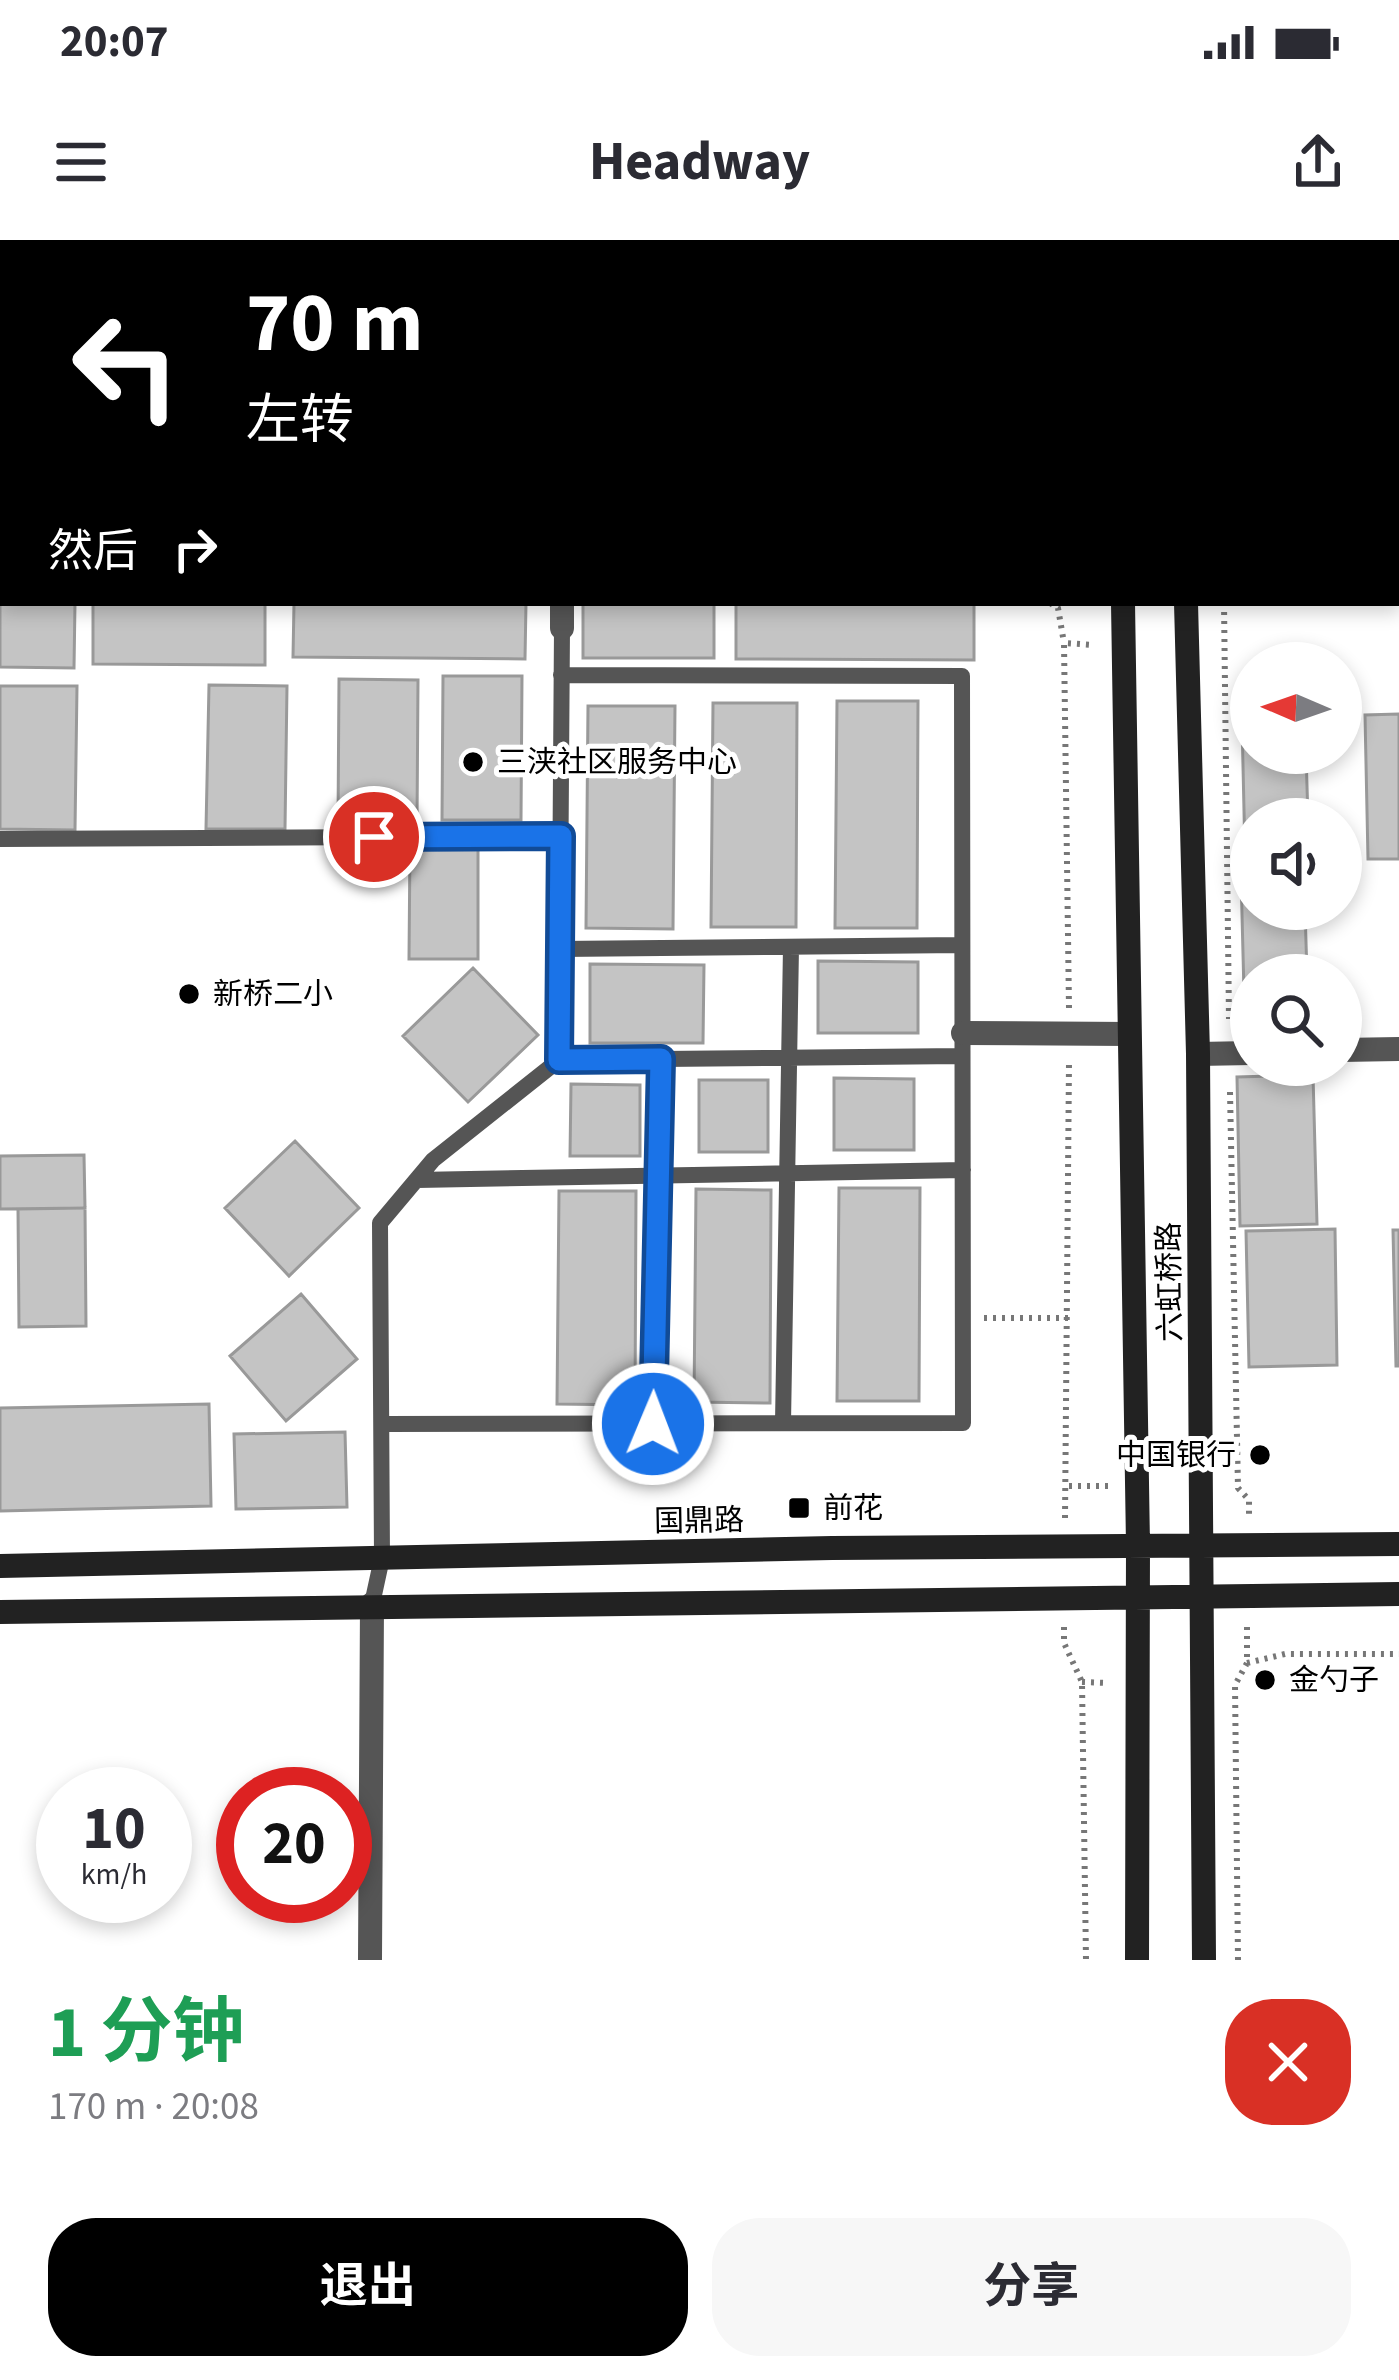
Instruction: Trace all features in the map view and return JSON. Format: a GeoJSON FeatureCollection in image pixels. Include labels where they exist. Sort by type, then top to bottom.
{"type":"FeatureCollection","features":[{"type":"Feature","properties":{"kind":"main road","name":"六虹桥路"},"geometry":{"type":"LineString","coordinates":[[1123,606],[1138,1545],[1137,1960]]}},
{"type":"Feature","properties":{"kind":"main road","name":"六虹桥路"},"geometry":{"type":"LineString","coordinates":[[1186,606],[1198,1054],[1204,1960]]}},
{"type":"Feature","properties":{"kind":"main road","name":"国鼎路"},"geometry":{"type":"LineString","coordinates":[[0,1566],[1399,1544]]}},
{"type":"Feature","properties":{"kind":"main road"},"geometry":{"type":"LineString","coordinates":[[0,1612],[1399,1594]]}},
{"type":"Feature","properties":{"kind":"street"},"geometry":{"type":"LineString","coordinates":[[963,1044],[1129,1034]]}},
{"type":"Feature","properties":{"kind":"street"},"geometry":{"type":"LineString","coordinates":[[1362,1050],[1399,1049]]}},
{"type":"Feature","properties":{"kind":"street"},"geometry":{"type":"LineString","coordinates":[[1198,1054],[1230,1053]]}},
{"type":"Feature","properties":{"kind":"street"},"geometry":{"type":"LineString","coordinates":[[370,1960],[372,1604]]}},
{"type":"Feature","properties":{"kind":"lane"},"geometry":{"type":"LineString","coordinates":[[559,1060],[562,615]]}},
{"type":"Feature","properties":{"kind":"lane"},"geometry":{"type":"LineString","coordinates":[[384,1424],[963,1423],[962,676],[561,675]]}},
{"type":"Feature","properties":{"kind":"lane"},"geometry":{"type":"LineString","coordinates":[[0,839],[561,836]]}},
{"type":"Feature","properties":{"kind":"lane"},"geometry":{"type":"LineString","coordinates":[[560,949],[962,945]]}},
{"type":"Feature","properties":{"kind":"lane"},"geometry":{"type":"LineString","coordinates":[[783,1423],[790,947]]}},
{"type":"Feature","properties":{"kind":"lane"},"geometry":{"type":"LineString","coordinates":[[372,1604],[382,1558],[380,1223],[417,1180],[559,1060],[789,1058],[963,1044]]}},
{"type":"Feature","properties":{"kind":"lane"},"geometry":{"type":"LineString","coordinates":[[653,1424],[661,1059]]}},
{"type":"Feature","properties":{"kind":"lane"},"geometry":{"type":"LineString","coordinates":[[417,1180],[963,1170]]}},
{"type":"Feature","properties":{"kind":"path"},"geometry":{"type":"LineString","coordinates":[[1055,606],[1064,643]]}},
{"type":"Feature","properties":{"kind":"path"},"geometry":{"type":"LineString","coordinates":[[963,1318],[1069,1318]]}},
{"type":"Feature","properties":{"kind":"path"},"geometry":{"type":"LineString","coordinates":[[1238,1488],[1249,1500]]}},
{"type":"Feature","properties":{"kind":"path"},"geometry":{"type":"LineString","coordinates":[[1064,1643],[1082,1682],[1086,1960]]}},
{"type":"Feature","properties":{"kind":"path"},"geometry":{"type":"LineString","coordinates":[[1238,1960],[1234,1685],[1247,1663],[1285,1654],[1399,1654]]}},
{"type":"Feature","properties":{"kind":"building"},"geometry":{"type":"Polygon","coordinates":[[[0,606],[75,606],[74,668],[0,667],[0,606]]]}},
{"type":"Feature","properties":{"kind":"building"},"geometry":{"type":"Polygon","coordinates":[[[93,606],[265,606],[265,665],[93,664],[93,606]]]}},
{"type":"Feature","properties":{"kind":"building"},"geometry":{"type":"Polygon","coordinates":[[[294,606],[526,606],[525,659],[293,657],[294,606]]]}},
{"type":"Feature","properties":{"kind":"building"},"geometry":{"type":"Polygon","coordinates":[[[583,606],[714,606],[714,658],[583,658],[583,606]]]}},
{"type":"Feature","properties":{"kind":"building"},"geometry":{"type":"Polygon","coordinates":[[[736,606],[974,606],[974,660],[736,659],[736,606]]]}},
{"type":"Feature","properties":{"kind":"building"},"geometry":{"type":"Polygon","coordinates":[[[443,676],[522,676],[521,820],[442,820],[443,676]]]}},
{"type":"Feature","properties":{"kind":"building"},"geometry":{"type":"Polygon","coordinates":[[[339,679],[418,680],[417,823],[338,823],[339,679]]]}},
{"type":"Feature","properties":{"kind":"building"},"geometry":{"type":"Polygon","coordinates":[[[209,685],[287,686],[285,829],[206,829],[209,685]]]}},
{"type":"Feature","properties":{"kind":"building"},"geometry":{"type":"Polygon","coordinates":[[[0,686],[77,686],[75,830],[0,829],[0,686]]]}},
{"type":"Feature","properties":{"kind":"building"},"geometry":{"type":"Polygon","coordinates":[[[837,701],[918,701],[917,928],[835,928],[837,701]]]}},
{"type":"Feature","properties":{"kind":"building"},"geometry":{"type":"Polygon","coordinates":[[[713,703],[797,703],[796,927],[711,927],[713,703]]]}},
{"type":"Feature","properties":{"kind":"building"},"geometry":{"type":"Polygon","coordinates":[[[588,706],[675,706],[673,929],[586,928],[588,706]]]}},
{"type":"Feature","properties":{"kind":"building"},"geometry":{"type":"Polygon","coordinates":[[[1399,714],[1399,859],[1368,859],[1365,715],[1399,714]]]}},
{"type":"Feature","properties":{"kind":"building"},"geometry":{"type":"Polygon","coordinates":[[[1243,774],[1307,774],[1307,798],[1244,798],[1243,774]]]}},
{"type":"Feature","properties":{"kind":"building"},"geometry":{"type":"Polygon","coordinates":[[[410,844],[478,844],[478,959],[409,959],[410,844]]]}},
{"type":"Feature","properties":{"kind":"building"},"geometry":{"type":"Polygon","coordinates":[[[1242,930],[1306,930],[1306,954],[1243,954],[1242,930]]]}},
{"type":"Feature","properties":{"kind":"building"},"geometry":{"type":"Polygon","coordinates":[[[818,961],[918,962],[918,1033],[818,1033],[818,961]]]}},
{"type":"Feature","properties":{"kind":"building"},"geometry":{"type":"Polygon","coordinates":[[[590,964],[704,965],[703,1043],[590,1043],[590,964]]]}},
{"type":"Feature","properties":{"kind":"building"},"geometry":{"type":"Polygon","coordinates":[[[473,968],[538,1035],[468,1102],[403,1036],[473,968]]]}},
{"type":"Feature","properties":{"kind":"building"},"geometry":{"type":"Polygon","coordinates":[[[834,1078],[914,1079],[914,1150],[834,1150],[834,1078]]]}},
{"type":"Feature","properties":{"kind":"building"},"geometry":{"type":"Polygon","coordinates":[[[699,1080],[768,1080],[768,1152],[699,1152],[699,1080]]]}},
{"type":"Feature","properties":{"kind":"building"},"geometry":{"type":"Polygon","coordinates":[[[571,1084],[640,1085],[640,1156],[570,1156],[571,1084]]]}},
{"type":"Feature","properties":{"kind":"building"},"geometry":{"type":"Polygon","coordinates":[[[1237,1086],[1313,1086],[1317,1224],[1240,1226],[1237,1086]]]}},
{"type":"Feature","properties":{"kind":"building"},"geometry":{"type":"Polygon","coordinates":[[[295,1141],[359,1208],[289,1276],[225,1208],[295,1141]]]}},
{"type":"Feature","properties":{"kind":"building"},"geometry":{"type":"Polygon","coordinates":[[[84,1155],[85,1208],[0,1209],[0,1156],[84,1155]]]}},
{"type":"Feature","properties":{"kind":"building"},"geometry":{"type":"Polygon","coordinates":[[[839,1188],[920,1188],[919,1401],[837,1401],[839,1188]]]}},
{"type":"Feature","properties":{"kind":"building"},"geometry":{"type":"Polygon","coordinates":[[[696,1189],[771,1190],[770,1403],[694,1402],[696,1189]]]}},
{"type":"Feature","properties":{"kind":"building"},"geometry":{"type":"Polygon","coordinates":[[[559,1191],[636,1191],[635,1405],[557,1404],[559,1191]]]}},
{"type":"Feature","properties":{"kind":"building"},"geometry":{"type":"Polygon","coordinates":[[[85,1208],[86,1326],[19,1327],[18,1209],[85,1208]]]}},
{"type":"Feature","properties":{"kind":"building"},"geometry":{"type":"Polygon","coordinates":[[[1335,1229],[1337,1365],[1249,1367],[1246,1231],[1335,1229]]]}},
{"type":"Feature","properties":{"kind":"building"},"geometry":{"type":"Polygon","coordinates":[[[1393,1230],[1399,1230],[1399,1366],[1396,1366],[1393,1230]]]}},
{"type":"Feature","properties":{"kind":"building"},"geometry":{"type":"Polygon","coordinates":[[[301,1294],[357,1359],[286,1421],[230,1356],[301,1294]]]}},
{"type":"Feature","properties":{"kind":"building"},"geometry":{"type":"Polygon","coordinates":[[[209,1404],[211,1506],[0,1511],[0,1408],[209,1404]]]}},
{"type":"Feature","properties":{"kind":"building"},"geometry":{"type":"Polygon","coordinates":[[[345,1432],[347,1507],[236,1509],[234,1434],[345,1432]]]}},
{"type":"Feature","properties":{"kind":"place","name":"三浃社区服务中心"},"geometry":{"type":"Point","coordinates":[473,762]}},
{"type":"Feature","properties":{"kind":"place","name":"新桥二小"},"geometry":{"type":"Point","coordinates":[189,994]}},
{"type":"Feature","properties":{"kind":"place","name":"中国银行"},"geometry":{"type":"Point","coordinates":[1260,1455]}},
{"type":"Feature","properties":{"kind":"place","name":"前花"},"geometry":{"type":"Point","coordinates":[799,1508]}},
{"type":"Feature","properties":{"kind":"place","name":"金勺子"},"geometry":{"type":"Point","coordinates":[1265,1680]}},
{"type":"Feature","properties":{"kind":"route"},"geometry":{"type":"LineString","coordinates":[[374,837],[561,836],[559,1060],[661,1059],[653,1424]]}}]}
